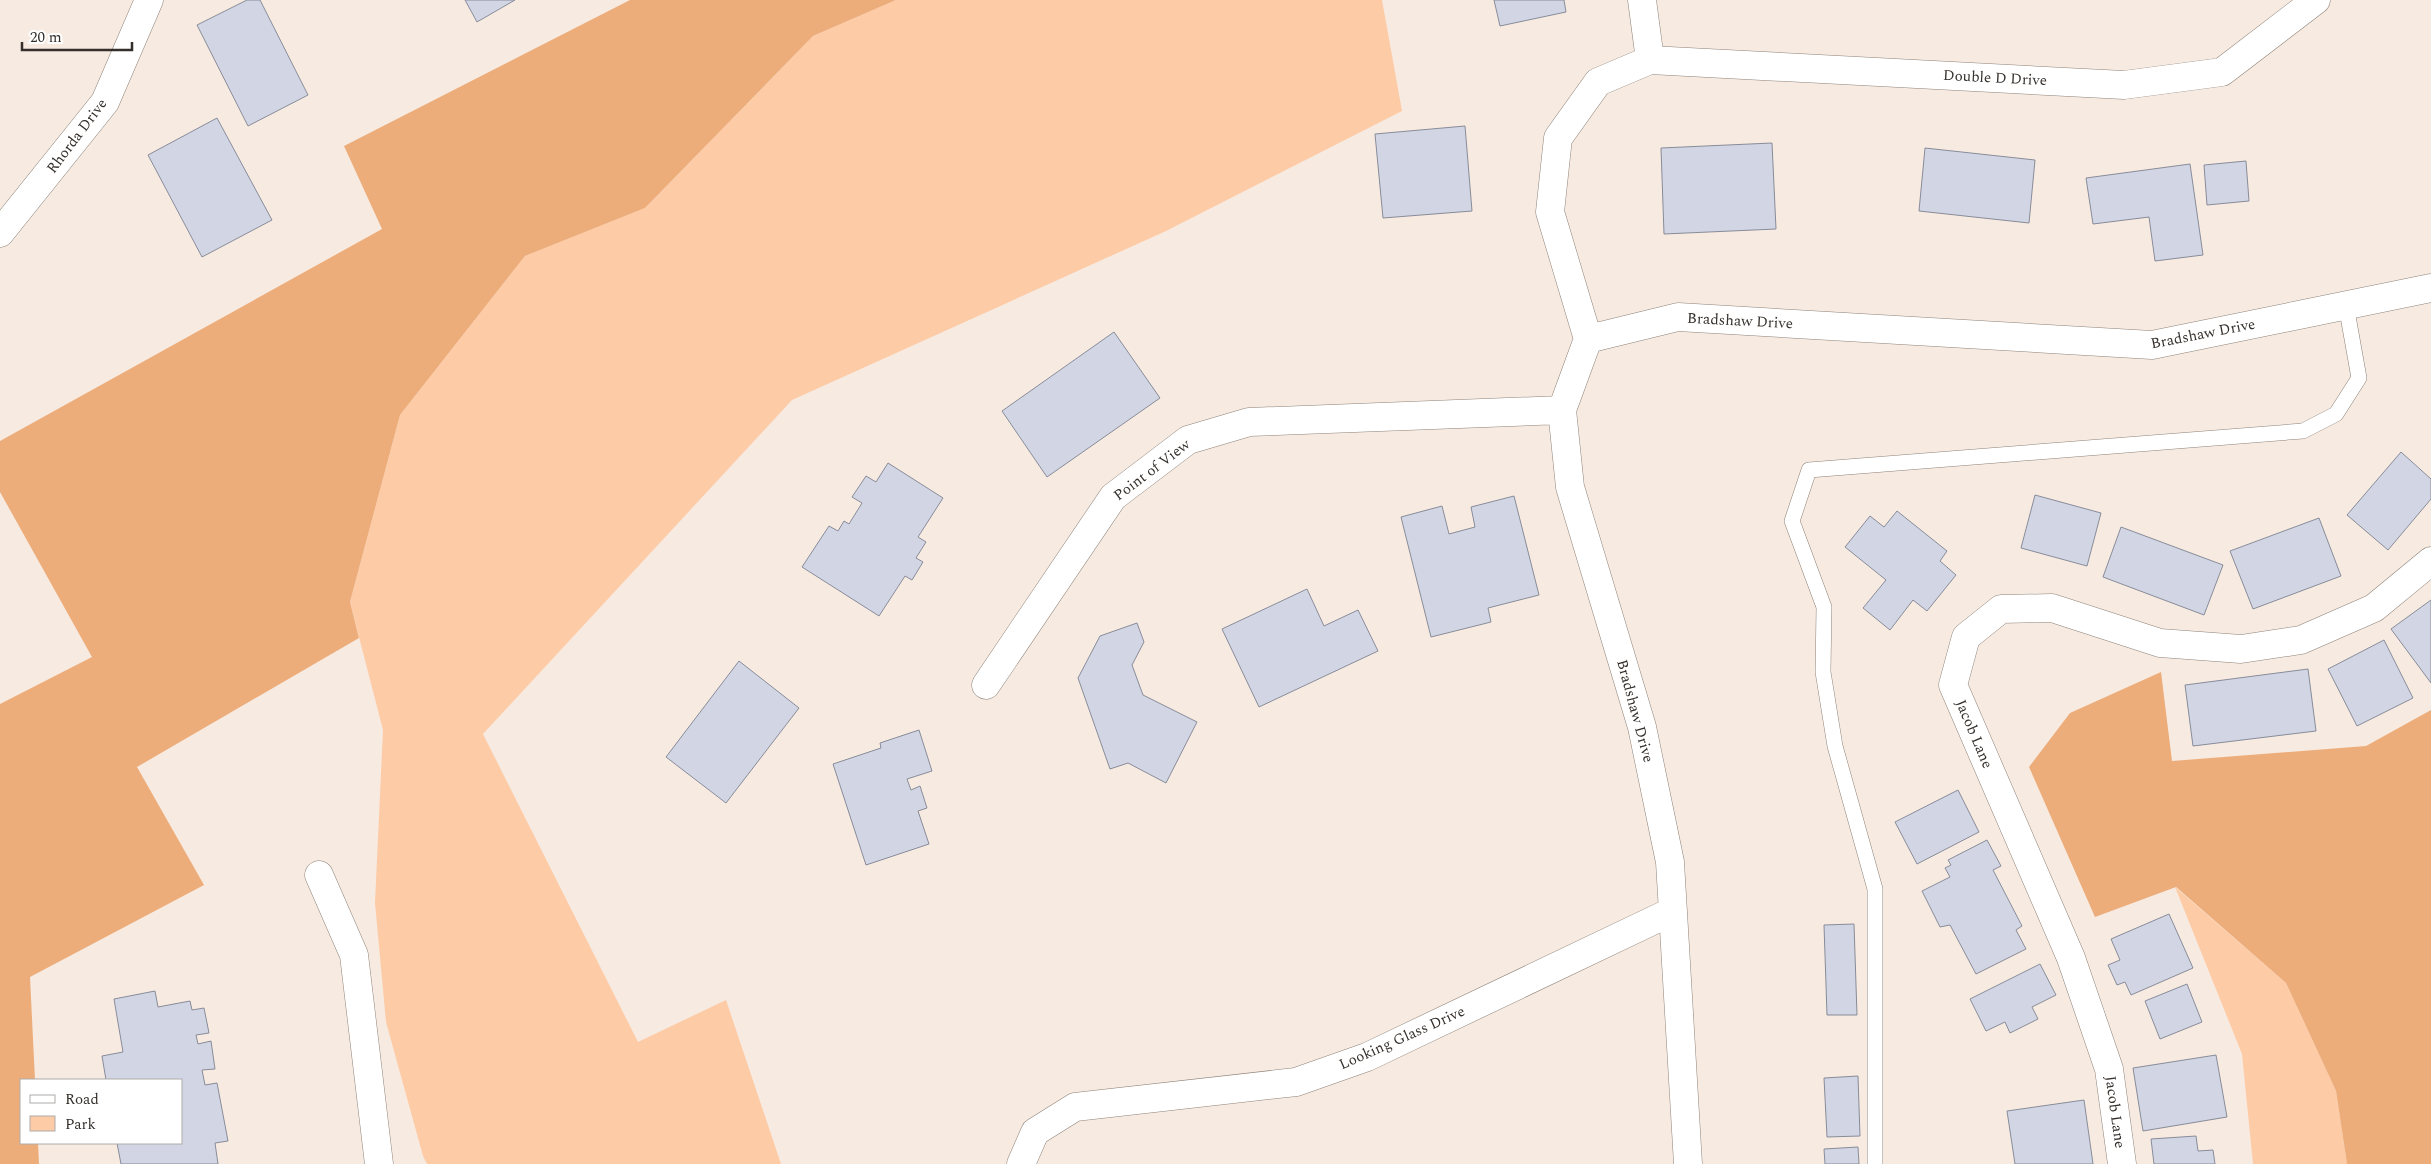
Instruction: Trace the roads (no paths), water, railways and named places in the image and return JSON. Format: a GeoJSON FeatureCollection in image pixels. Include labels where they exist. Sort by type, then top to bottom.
{"type":"FeatureCollection","features":[{"type":"Feature","properties":{"kind":"street","name":"Rhorda Drive"},"geometry":{"type":"LineString","coordinates":[[0,233],[105,102],[149,0]]}},
{"type":"Feature","properties":{"kind":"street"},"geometry":{"type":"LineString","coordinates":[[1588,339],[1550,212],[1558,138],[1598,82],[1650,60],[1642,0]]}},
{"type":"Feature","properties":{"kind":"street","name":"Double D Drive"},"geometry":{"type":"LineString","coordinates":[[1650,60],[2124,85],[2222,72],[2316,0]]}},
{"type":"Feature","properties":{"kind":"street","name":"Bradshaw Drive"},"geometry":{"type":"LineString","coordinates":[[1688,1164],[1670,862],[1642,727],[1570,487],[1562,410],[1588,339],[1678,317],[2152,346],[2431,288]]}},
{"type":"Feature","properties":{"kind":"street","name":"Point of View"},"geometry":{"type":"LineString","coordinates":[[986,685],[1113,497],[1188,440],[1249,422],[1562,410]]}},
{"type":"Feature","properties":{"kind":"street","name":"Jacob Lane"},"geometry":{"type":"LineString","coordinates":[[2122,1164],[2109,1069],[2071,958],[1953,685],[1966,638],[2001,608],[2052,608],[2160,643],[2241,649],[2301,640],[2374,608],[2431,562]]}},
{"type":"Feature","properties":{"kind":"street"},"geometry":{"type":"LineString","coordinates":[[319,874],[354,955],[379,1164]]}},
{"type":"Feature","properties":{"kind":"street","name":"Looking Glass Drive"},"geometry":{"type":"LineString","coordinates":[[1021,1164],[1035,1132],[1075,1107],[1296,1082],[1367,1058],[1673,911]]}},
{"type":"Feature","properties":{"kind":"lane"},"geometry":{"type":"LineString","coordinates":[[1875,1164],[1875,889],[1835,746],[1823,672],[1824,607],[1792,521],[1809,470],[2303,431],[2336,414],[2359,378],[2346,305]]}}]}
